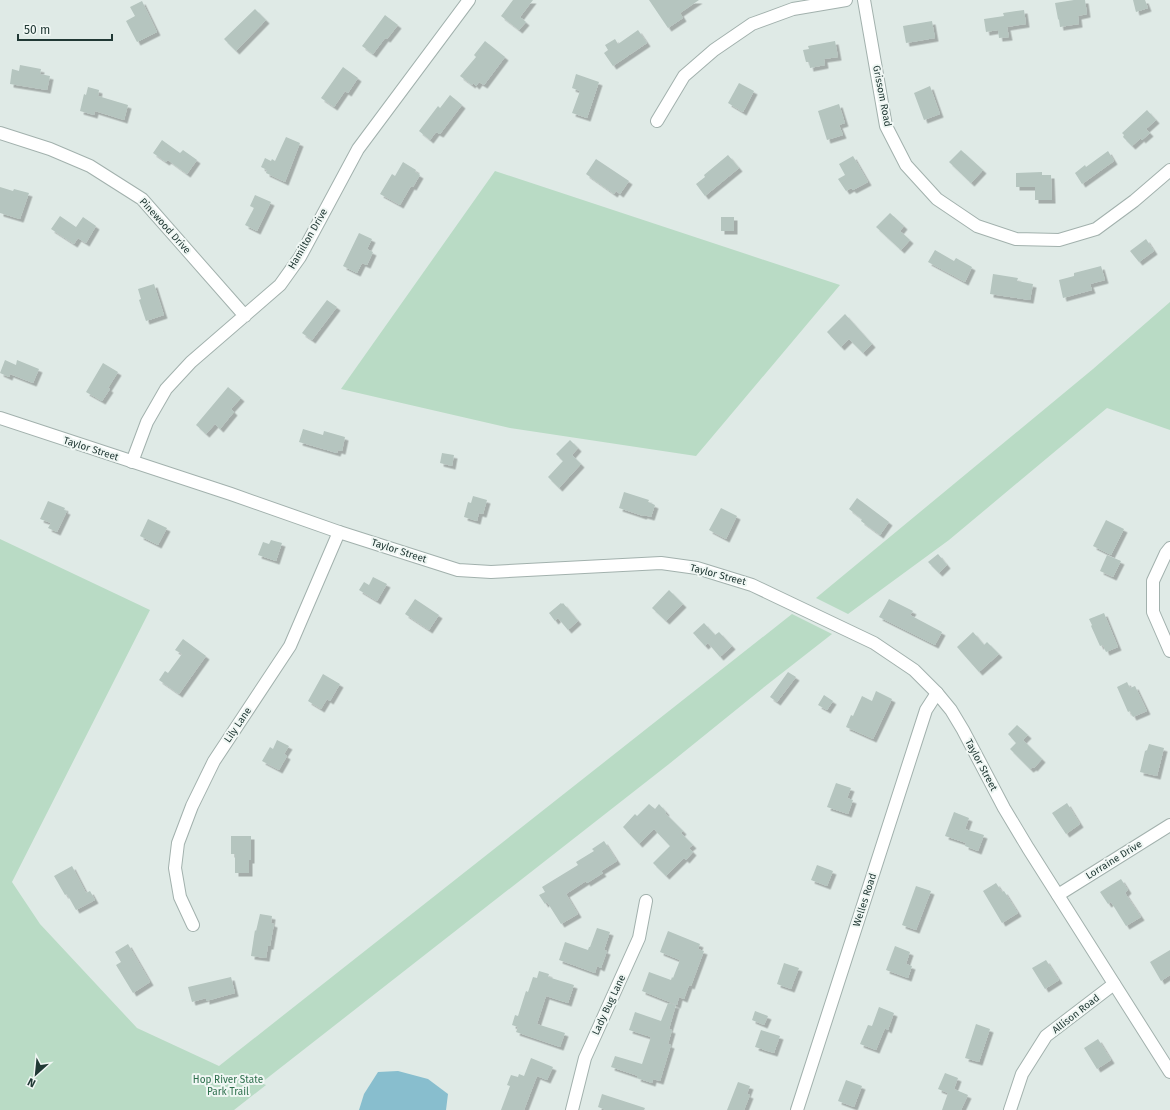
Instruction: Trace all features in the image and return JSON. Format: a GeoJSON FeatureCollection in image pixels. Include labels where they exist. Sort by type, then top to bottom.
{"type":"FeatureCollection","features":[{"type":"Feature","properties":{"kind":"street","name":"Hamilton Drive"},"geometry":{"type":"LineString","coordinates":[[132,462],[148,422],[166,389],[191,362],[280,285],[300,257],[358,149],[469,0]]}},
{"type":"Feature","properties":{"kind":"street"},"geometry":{"type":"LineString","coordinates":[[657,121],[684,76],[714,50],[752,24],[794,9],[846,0]]}},
{"type":"Feature","properties":{"kind":"street","name":"Grissom Road"},"geometry":{"type":"LineString","coordinates":[[864,0],[886,126],[906,166],[937,198],[977,226],[1016,239],[1059,240],[1096,229],[1134,201],[1170,170]]}},
{"type":"Feature","properties":{"kind":"street","name":"Pinewood Drive"},"geometry":{"type":"LineString","coordinates":[[0,133],[50,150],[90,166],[142,199],[245,316]]}},
{"type":"Feature","properties":{"kind":"street","name":"Taylor Street"},"geometry":{"type":"LineString","coordinates":[[0,418],[231,494],[339,532],[458,570],[491,572],[661,563],[696,568],[752,585],[874,643],[914,670],[937,693],[951,710],[1004,808],[1170,1072]]}},
{"type":"Feature","properties":{"kind":"street","name":"Lily Lane"},"geometry":{"type":"LineString","coordinates":[[192,926],[180,897],[175,868],[178,843],[192,806],[214,761],[290,646],[339,532]]}},
{"type":"Feature","properties":{"kind":"street"},"geometry":{"type":"LineString","coordinates":[[1170,548],[1166,553],[1153,581],[1153,612],[1170,652]]}},
{"type":"Feature","properties":{"kind":"street","name":"Welles Road"},"geometry":{"type":"LineString","coordinates":[[797,1110],[926,710],[937,693]]}},
{"type":"Feature","properties":{"kind":"street","name":"Lorraine Drive"},"geometry":{"type":"LineString","coordinates":[[1058,895],[1170,824]]}},
{"type":"Feature","properties":{"kind":"street","name":"Lady Bug Lane"},"geometry":{"type":"LineString","coordinates":[[572,1110],[585,1058],[639,938],[646,900]]}},
{"type":"Feature","properties":{"kind":"street","name":"Allison Road"},"geometry":{"type":"LineString","coordinates":[[1010,1110],[1022,1074],[1046,1036],[1114,984]]}},
{"type":"Feature","properties":{"kind":"green space"},"geometry":{"type":"Polygon","coordinates":[[[495,171],[840,285],[696,456],[510,428],[341,389],[495,171]]]}},
{"type":"Feature","properties":{"kind":"green space"},"geometry":{"type":"Polygon","coordinates":[[[1170,302],[1170,430],[1107,408],[949,540],[848,614],[816,598],[1093,369],[1170,302]]]}},
{"type":"Feature","properties":{"kind":"green space","name":"Hop River State Park Trail"},"geometry":{"type":"Polygon","coordinates":[[[0,539],[150,610],[12,882],[40,924],[137,1028],[219,1066],[792,614],[832,634],[669,764],[261,1083],[266,1085],[234,1110],[0,1110],[0,539]]]}},
{"type":"Feature","properties":{"kind":"water"},"geometry":{"type":"Polygon","coordinates":[[[398,1071],[428,1079],[448,1094],[446,1110],[359,1110],[364,1094],[378,1072],[398,1071]]]}},
{"type":"Feature","properties":{"kind":"building"},"geometry":{"type":"Polygon","coordinates":[[[513,0],[533,0],[520,17],[526,22],[519,30],[501,16],[513,0]]]}},
{"type":"Feature","properties":{"kind":"building"},"geometry":{"type":"Polygon","coordinates":[[[649,0],[699,0],[680,13],[683,18],[668,28],[649,0]]]}},
{"type":"Feature","properties":{"kind":"building"},"geometry":{"type":"Polygon","coordinates":[[[1085,0],[1087,14],[1078,16],[1079,24],[1060,27],[1055,3],[1085,0]]]}},
{"type":"Feature","properties":{"kind":"building"},"geometry":{"type":"Polygon","coordinates":[[[1133,0],[1145,0],[1148,8],[1136,12],[1133,0]]]}},
{"type":"Feature","properties":{"kind":"building"},"geometry":{"type":"Polygon","coordinates":[[[142,1],[157,32],[137,42],[126,21],[135,16],[130,7],[142,1]]]}},
{"type":"Feature","properties":{"kind":"building"},"geometry":{"type":"Polygon","coordinates":[[[255,9],[266,20],[236,51],[224,39],[255,9]]]}},
{"type":"Feature","properties":{"kind":"building"},"geometry":{"type":"Polygon","coordinates":[[[1024,10],[1026,24],[1007,27],[1009,37],[999,38],[998,30],[986,32],[984,19],[1004,16],[1003,13],[1024,10]]]}},
{"type":"Feature","properties":{"kind":"building"},"geometry":{"type":"Polygon","coordinates":[[[385,15],[398,25],[387,39],[385,38],[373,54],[362,46],[385,15]]]}},
{"type":"Feature","properties":{"kind":"building"},"geometry":{"type":"Polygon","coordinates":[[[932,21],[935,38],[906,43],[903,26],[932,21]]]}},
{"type":"Feature","properties":{"kind":"building"},"geometry":{"type":"Polygon","coordinates":[[[638,30],[647,43],[613,66],[604,53],[608,50],[605,45],[615,39],[618,44],[638,30]]]}},
{"type":"Feature","properties":{"kind":"building"},"geometry":{"type":"Polygon","coordinates":[[[485,41],[505,57],[484,85],[479,82],[476,86],[473,83],[472,85],[460,76],[476,57],[474,55],[485,41]]]}},
{"type":"Feature","properties":{"kind":"building"},"geometry":{"type":"Polygon","coordinates":[[[835,41],[838,57],[824,59],[825,65],[810,68],[809,62],[806,62],[803,50],[809,49],[808,46],[835,41]]]}},
{"type":"Feature","properties":{"kind":"building"},"geometry":{"type":"Polygon","coordinates":[[[20,65],[41,69],[40,74],[50,76],[47,90],[10,84],[12,69],[19,71],[20,65]]]}},
{"type":"Feature","properties":{"kind":"building"},"geometry":{"type":"Polygon","coordinates":[[[343,67],[358,78],[348,93],[345,91],[334,107],[321,98],[343,67]]]}},
{"type":"Feature","properties":{"kind":"building"},"geometry":{"type":"Polygon","coordinates":[[[576,74],[599,82],[587,118],[572,113],[580,91],[572,88],[576,74]]]}},
{"type":"Feature","properties":{"kind":"building"},"geometry":{"type":"Polygon","coordinates":[[[739,83],[754,91],[743,112],[728,103],[739,83]]]}},
{"type":"Feature","properties":{"kind":"building"},"geometry":{"type":"Polygon","coordinates":[[[930,86],[940,114],[924,120],[914,93],[930,86]]]}},
{"type":"Feature","properties":{"kind":"building"},"geometry":{"type":"Polygon","coordinates":[[[88,87],[99,90],[98,96],[128,105],[124,120],[95,111],[94,115],[80,111],[84,94],[86,95],[88,87]]]}},
{"type":"Feature","properties":{"kind":"building"},"geometry":{"type":"Polygon","coordinates":[[[450,95],[462,105],[440,134],[436,132],[430,140],[419,131],[438,106],[440,108],[450,95]]]}},
{"type":"Feature","properties":{"kind":"building"},"geometry":{"type":"Polygon","coordinates":[[[839,104],[845,123],[839,125],[843,135],[827,140],[818,111],[839,104]]]}},
{"type":"Feature","properties":{"kind":"building"},"geometry":{"type":"Polygon","coordinates":[[[1147,110],[1156,120],[1146,129],[1150,133],[1142,140],[1141,138],[1132,146],[1123,137],[1124,135],[1122,133],[1147,110]]]}},
{"type":"Feature","properties":{"kind":"building"},"geometry":{"type":"Polygon","coordinates":[[[286,137],[300,143],[285,182],[266,173],[267,170],[261,167],[265,158],[275,161],[286,137]]]}},
{"type":"Feature","properties":{"kind":"building"},"geometry":{"type":"Polygon","coordinates":[[[162,140],[180,153],[183,150],[197,160],[187,174],[168,160],[166,162],[153,153],[162,140]]]}},
{"type":"Feature","properties":{"kind":"building"},"geometry":{"type":"Polygon","coordinates":[[[961,150],[983,170],[971,183],[949,162],[961,150]]]}},
{"type":"Feature","properties":{"kind":"building"},"geometry":{"type":"Polygon","coordinates":[[[1108,151],[1114,161],[1082,184],[1075,173],[1108,151]]]}},
{"type":"Feature","properties":{"kind":"building"},"geometry":{"type":"Polygon","coordinates":[[[728,155],[739,168],[705,196],[696,184],[705,177],[704,175],[728,155]]]}},
{"type":"Feature","properties":{"kind":"building"},"geometry":{"type":"Polygon","coordinates":[[[853,156],[868,182],[853,190],[851,188],[846,191],[838,179],[845,175],[839,164],[853,156]]]}},
{"type":"Feature","properties":{"kind":"building"},"geometry":{"type":"Polygon","coordinates":[[[596,159],[629,181],[620,194],[616,191],[614,194],[586,174],[596,159]]]}},
{"type":"Feature","properties":{"kind":"building"},"geometry":{"type":"Polygon","coordinates":[[[403,162],[416,170],[415,172],[420,175],[413,187],[411,186],[400,205],[380,194],[392,174],[395,176],[403,162]]]}},
{"type":"Feature","properties":{"kind":"building"},"geometry":{"type":"Polygon","coordinates":[[[1042,172],[1042,175],[1051,175],[1052,200],[1035,200],[1035,187],[1016,187],[1016,173],[1042,172]]]}},
{"type":"Feature","properties":{"kind":"building"},"geometry":{"type":"Polygon","coordinates":[[[0,187],[13,191],[14,189],[29,193],[20,219],[0,213],[0,187]]]}},
{"type":"Feature","properties":{"kind":"building"},"geometry":{"type":"Polygon","coordinates":[[[255,195],[271,202],[257,231],[245,225],[254,208],[250,206],[255,195]]]}},
{"type":"Feature","properties":{"kind":"building"},"geometry":{"type":"Polygon","coordinates":[[[890,213],[904,226],[900,231],[910,240],[901,250],[876,227],[890,213]]]}},
{"type":"Feature","properties":{"kind":"building"},"geometry":{"type":"Polygon","coordinates":[[[60,216],[76,227],[83,217],[96,226],[86,243],[78,238],[74,244],[51,229],[60,216]]]}},
{"type":"Feature","properties":{"kind":"building"},"geometry":{"type":"Polygon","coordinates":[[[721,217],[734,217],[734,231],[721,231],[721,217]]]}},
{"type":"Feature","properties":{"kind":"building"},"geometry":{"type":"Polygon","coordinates":[[[359,233],[372,239],[367,249],[373,252],[367,265],[362,263],[357,273],[343,266],[359,233]]]}},
{"type":"Feature","properties":{"kind":"building"},"geometry":{"type":"Polygon","coordinates":[[[1146,239],[1154,251],[1139,262],[1130,251],[1146,239]]]}},
{"type":"Feature","properties":{"kind":"building"},"geometry":{"type":"Polygon","coordinates":[[[935,250],[954,261],[956,258],[972,267],[965,282],[928,262],[935,250]]]}},
{"type":"Feature","properties":{"kind":"building"},"geometry":{"type":"Polygon","coordinates":[[[1101,266],[1105,280],[1090,284],[1092,290],[1063,298],[1059,280],[1074,276],[1074,273],[1101,266]]]}},
{"type":"Feature","properties":{"kind":"building"},"geometry":{"type":"Polygon","coordinates":[[[993,274],[1018,278],[1017,281],[1033,284],[1030,300],[990,294],[993,274]]]}},
{"type":"Feature","properties":{"kind":"building"},"geometry":{"type":"Polygon","coordinates":[[[154,284],[164,315],[146,321],[139,300],[141,299],[138,289],[154,284]]]}},
{"type":"Feature","properties":{"kind":"building"},"geometry":{"type":"Polygon","coordinates":[[[327,300],[337,307],[312,340],[302,333],[327,300]]]}},
{"type":"Feature","properties":{"kind":"building"},"geometry":{"type":"Polygon","coordinates":[[[845,314],[872,344],[863,353],[849,339],[841,347],[827,332],[845,314]]]}},
{"type":"Feature","properties":{"kind":"building"},"geometry":{"type":"Polygon","coordinates":[[[5,360],[16,365],[17,360],[39,369],[33,383],[10,374],[9,377],[0,373],[5,360]]]}},
{"type":"Feature","properties":{"kind":"building"},"geometry":{"type":"Polygon","coordinates":[[[103,363],[118,372],[108,388],[110,389],[102,401],[86,392],[103,363]]]}},
{"type":"Feature","properties":{"kind":"building"},"geometry":{"type":"Polygon","coordinates":[[[228,387],[241,398],[231,409],[234,412],[220,429],[215,424],[206,434],[196,425],[228,387]]]}},
{"type":"Feature","properties":{"kind":"building"},"geometry":{"type":"Polygon","coordinates":[[[303,429],[323,435],[324,431],[345,437],[342,451],[338,450],[337,453],[299,442],[303,429]]]}},
{"type":"Feature","properties":{"kind":"building"},"geometry":{"type":"Polygon","coordinates":[[[570,440],[578,448],[572,455],[581,464],[559,488],[548,477],[563,461],[556,454],[570,440]]]}},
{"type":"Feature","properties":{"kind":"building"},"geometry":{"type":"Polygon","coordinates":[[[442,453],[454,455],[452,466],[440,463],[442,453]]]}},
{"type":"Feature","properties":{"kind":"building"},"geometry":{"type":"Polygon","coordinates":[[[624,492],[649,500],[648,502],[655,505],[651,517],[643,516],[619,508],[624,492]]]}},
{"type":"Feature","properties":{"kind":"building"},"geometry":{"type":"Polygon","coordinates":[[[473,496],[487,500],[483,514],[479,513],[477,521],[464,517],[468,502],[471,503],[473,496]]]}},
{"type":"Feature","properties":{"kind":"building"},"geometry":{"type":"Polygon","coordinates":[[[857,498],[889,522],[880,535],[861,521],[862,519],[849,509],[857,498]]]}},
{"type":"Feature","properties":{"kind":"building"},"geometry":{"type":"Polygon","coordinates":[[[48,501],[65,508],[64,510],[67,511],[57,532],[48,528],[51,523],[40,519],[48,501]]]}},
{"type":"Feature","properties":{"kind":"building"},"geometry":{"type":"Polygon","coordinates":[[[721,508],[737,516],[726,539],[709,530],[721,508]]]}},
{"type":"Feature","properties":{"kind":"building"},"geometry":{"type":"Polygon","coordinates":[[[148,519],[167,528],[158,545],[140,536],[148,519]]]}},
{"type":"Feature","properties":{"kind":"building"},"geometry":{"type":"Polygon","coordinates":[[[1106,520],[1124,529],[1111,555],[1093,546],[1106,520]]]}},
{"type":"Feature","properties":{"kind":"building"},"geometry":{"type":"Polygon","coordinates":[[[271,540],[282,543],[276,561],[258,555],[263,542],[269,544],[271,540]]]}},
{"type":"Feature","properties":{"kind":"building"},"geometry":{"type":"Polygon","coordinates":[[[938,554],[947,565],[939,573],[928,562],[938,554]]]}},
{"type":"Feature","properties":{"kind":"building"},"geometry":{"type":"Polygon","coordinates":[[[1107,555],[1121,561],[1113,577],[1100,571],[1107,555]]]}},
{"type":"Feature","properties":{"kind":"building"},"geometry":{"type":"Polygon","coordinates":[[[373,577],[387,584],[377,601],[359,590],[364,582],[369,585],[373,577]]]}},
{"type":"Feature","properties":{"kind":"building"},"geometry":{"type":"Polygon","coordinates":[[[669,590],[683,604],[666,621],[652,608],[669,590]]]}},
{"type":"Feature","properties":{"kind":"building"},"geometry":{"type":"Polygon","coordinates":[[[415,599],[439,615],[429,630],[405,614],[415,599]]]}},
{"type":"Feature","properties":{"kind":"building"},"geometry":{"type":"Polygon","coordinates":[[[889,599],[913,611],[910,615],[942,632],[935,645],[879,617],[889,599]]]}},
{"type":"Feature","properties":{"kind":"building"},"geometry":{"type":"Polygon","coordinates":[[[563,603],[578,621],[568,630],[558,618],[555,621],[549,613],[563,603]]]}},
{"type":"Feature","properties":{"kind":"building"},"geometry":{"type":"Polygon","coordinates":[[[1104,613],[1118,647],[1106,652],[1103,645],[1100,646],[1089,619],[1104,613]]]}},
{"type":"Feature","properties":{"kind":"building"},"geometry":{"type":"Polygon","coordinates":[[[704,623],[715,635],[719,632],[732,646],[720,657],[708,643],[705,646],[693,633],[704,623]]]}},
{"type":"Feature","properties":{"kind":"building"},"geometry":{"type":"Polygon","coordinates":[[[973,632],[984,645],[987,642],[999,654],[979,672],[957,647],[973,632]]]}},
{"type":"Feature","properties":{"kind":"building"},"geometry":{"type":"Polygon","coordinates":[[[183,639],[206,656],[179,694],[159,680],[165,671],[168,673],[182,654],[175,650],[183,639]]]}},
{"type":"Feature","properties":{"kind":"building"},"geometry":{"type":"Polygon","coordinates":[[[788,672],[796,677],[777,702],[770,697],[788,672]]]}},
{"type":"Feature","properties":{"kind":"building"},"geometry":{"type":"Polygon","coordinates":[[[323,674],[340,684],[330,701],[327,699],[321,709],[308,701],[323,674]]]}},
{"type":"Feature","properties":{"kind":"building"},"geometry":{"type":"Polygon","coordinates":[[[1127,682],[1130,688],[1135,686],[1147,711],[1133,717],[1130,711],[1128,712],[1117,687],[1127,682]]]}},
{"type":"Feature","properties":{"kind":"building"},"geometry":{"type":"Polygon","coordinates":[[[876,691],[892,699],[873,739],[846,727],[862,696],[872,701],[876,691]]]}},
{"type":"Feature","properties":{"kind":"building"},"geometry":{"type":"Polygon","coordinates":[[[824,695],[833,701],[827,710],[818,705],[824,695]]]}},
{"type":"Feature","properties":{"kind":"building"},"geometry":{"type":"Polygon","coordinates":[[[1017,725],[1028,735],[1023,740],[1042,759],[1034,768],[1033,767],[1030,769],[1010,749],[1016,743],[1008,734],[1017,725]]]}},
{"type":"Feature","properties":{"kind":"building"},"geometry":{"type":"Polygon","coordinates":[[[277,740],[289,746],[284,754],[287,756],[279,770],[262,761],[270,747],[273,749],[277,740]]]}},
{"type":"Feature","properties":{"kind":"building"},"geometry":{"type":"Polygon","coordinates":[[[1149,744],[1164,748],[1157,776],[1140,772],[1145,751],[1147,750],[1149,744]]]}},
{"type":"Feature","properties":{"kind":"building"},"geometry":{"type":"Polygon","coordinates":[[[836,783],[851,788],[847,798],[853,800],[848,814],[827,807],[836,783]]]}},
{"type":"Feature","properties":{"kind":"building"},"geometry":{"type":"Polygon","coordinates":[[[1067,803],[1080,824],[1066,834],[1052,813],[1067,803]]]}},
{"type":"Feature","properties":{"kind":"building"},"geometry":{"type":"Polygon","coordinates":[[[649,804],[655,809],[659,804],[666,812],[665,813],[683,831],[681,833],[693,845],[689,848],[693,852],[686,860],[684,858],[666,876],[653,863],[670,846],[654,829],[639,844],[623,827],[635,814],[637,816],[649,804]]]}},
{"type":"Feature","properties":{"kind":"building"},"geometry":{"type":"Polygon","coordinates":[[[954,812],[969,818],[965,829],[984,835],[978,851],[965,846],[966,843],[945,836],[954,812]]]}},
{"type":"Feature","properties":{"kind":"building"},"geometry":{"type":"Polygon","coordinates":[[[231,836],[251,836],[251,860],[249,860],[249,873],[235,873],[235,854],[231,854],[231,836]]]}},
{"type":"Feature","properties":{"kind":"building"},"geometry":{"type":"Polygon","coordinates":[[[604,841],[617,861],[601,871],[603,873],[587,883],[586,881],[566,894],[578,914],[561,924],[547,902],[545,904],[539,895],[545,892],[542,887],[578,865],[576,862],[594,851],[592,849],[604,841]]]}},
{"type":"Feature","properties":{"kind":"building"},"geometry":{"type":"Polygon","coordinates":[[[817,865],[833,871],[827,886],[811,880],[817,865]]]}},
{"type":"Feature","properties":{"kind":"building"},"geometry":{"type":"Polygon","coordinates":[[[72,866],[86,893],[90,891],[95,900],[76,910],[54,876],[72,866]]]}},
{"type":"Feature","properties":{"kind":"building"},"geometry":{"type":"Polygon","coordinates":[[[1121,879],[1128,890],[1125,893],[1141,917],[1126,926],[1111,902],[1108,904],[1100,892],[1121,879]]]}},
{"type":"Feature","properties":{"kind":"building"},"geometry":{"type":"Polygon","coordinates":[[[996,883],[1002,892],[1004,891],[1018,913],[1002,923],[983,891],[996,883]]]}},
{"type":"Feature","properties":{"kind":"building"},"geometry":{"type":"Polygon","coordinates":[[[916,886],[931,891],[916,930],[902,925],[916,886]]]}},
{"type":"Feature","properties":{"kind":"building"},"geometry":{"type":"Polygon","coordinates":[[[260,914],[272,916],[271,923],[274,924],[266,958],[251,956],[255,930],[256,931],[260,914]]]}},
{"type":"Feature","properties":{"kind":"building"},"geometry":{"type":"Polygon","coordinates":[[[597,928],[610,932],[604,950],[607,951],[601,968],[597,966],[595,973],[559,960],[565,942],[588,950],[597,928]]]}},
{"type":"Feature","properties":{"kind":"building"},"geometry":{"type":"Polygon","coordinates":[[[668,931],[700,944],[698,949],[704,951],[691,986],[689,985],[684,999],[679,997],[677,1005],[642,991],[649,972],[671,980],[672,977],[673,978],[680,960],[660,952],[668,931]]]}},
{"type":"Feature","properties":{"kind":"building"},"geometry":{"type":"Polygon","coordinates":[[[128,944],[150,982],[133,993],[116,965],[121,962],[115,952],[128,944]]]}},
{"type":"Feature","properties":{"kind":"building"},"geometry":{"type":"Polygon","coordinates":[[[895,946],[910,952],[906,964],[912,966],[908,978],[886,970],[895,946]]]}},
{"type":"Feature","properties":{"kind":"building"},"geometry":{"type":"Polygon","coordinates":[[[1170,950],[1170,975],[1161,981],[1150,962],[1170,950]]]}},
{"type":"Feature","properties":{"kind":"building"},"geometry":{"type":"Polygon","coordinates":[[[1046,960],[1059,980],[1045,989],[1032,968],[1046,960]]]}},
{"type":"Feature","properties":{"kind":"building"},"geometry":{"type":"Polygon","coordinates":[[[784,963],[799,968],[791,989],[777,984],[784,963]]]}},
{"type":"Feature","properties":{"kind":"building"},"geometry":{"type":"Polygon","coordinates":[[[539,971],[549,974],[548,977],[574,985],[568,1003],[546,996],[537,1024],[565,1033],[560,1047],[516,1032],[518,1027],[512,1025],[515,1015],[518,1016],[526,991],[528,992],[533,977],[537,978],[539,971]]]}},
{"type":"Feature","properties":{"kind":"building"},"geometry":{"type":"Polygon","coordinates":[[[231,977],[235,993],[206,1001],[206,998],[192,1002],[188,987],[231,977]]]}},
{"type":"Feature","properties":{"kind":"building"},"geometry":{"type":"Polygon","coordinates":[[[668,1003],[676,1005],[669,1029],[672,1030],[668,1044],[671,1045],[660,1081],[653,1079],[652,1083],[637,1078],[638,1076],[611,1067],[615,1056],[642,1064],[651,1037],[629,1030],[635,1012],[661,1021],[668,1003]]]}},
{"type":"Feature","properties":{"kind":"building"},"geometry":{"type":"Polygon","coordinates":[[[879,1007],[894,1013],[888,1030],[885,1028],[876,1050],[860,1044],[868,1025],[872,1026],[879,1007]]]}},
{"type":"Feature","properties":{"kind":"building"},"geometry":{"type":"Polygon","coordinates":[[[755,1011],[768,1016],[764,1025],[752,1020],[755,1011]]]}},
{"type":"Feature","properties":{"kind":"building"},"geometry":{"type":"Polygon","coordinates":[[[976,1024],[990,1029],[979,1062],[965,1058],[976,1024]]]}},
{"type":"Feature","properties":{"kind":"building"},"geometry":{"type":"Polygon","coordinates":[[[761,1030],[780,1036],[774,1053],[755,1047],[761,1030]]]}},
{"type":"Feature","properties":{"kind":"building"},"geometry":{"type":"Polygon","coordinates":[[[1098,1039],[1111,1060],[1097,1069],[1084,1048],[1098,1039]]]}},
{"type":"Feature","properties":{"kind":"building"},"geometry":{"type":"Polygon","coordinates":[[[531,1058],[553,1067],[547,1080],[537,1076],[524,1110],[501,1110],[510,1086],[507,1085],[511,1075],[518,1077],[519,1074],[524,1076],[531,1058]]]}},
{"type":"Feature","properties":{"kind":"building"},"geometry":{"type":"Polygon","coordinates":[[[945,1073],[958,1078],[954,1089],[968,1095],[961,1110],[942,1110],[948,1093],[938,1089],[945,1073]]]}},
{"type":"Feature","properties":{"kind":"building"},"geometry":{"type":"Polygon","coordinates":[[[846,1080],[862,1086],[854,1107],[838,1101],[846,1080]]]}},
{"type":"Feature","properties":{"kind":"building"},"geometry":{"type":"Polygon","coordinates":[[[738,1082],[750,1086],[747,1094],[750,1095],[744,1110],[727,1110],[738,1082]]]}},
{"type":"Feature","properties":{"kind":"building"},"geometry":{"type":"Polygon","coordinates":[[[602,1094],[645,1108],[644,1110],[606,1110],[598,1107],[602,1094]]]}}]}
